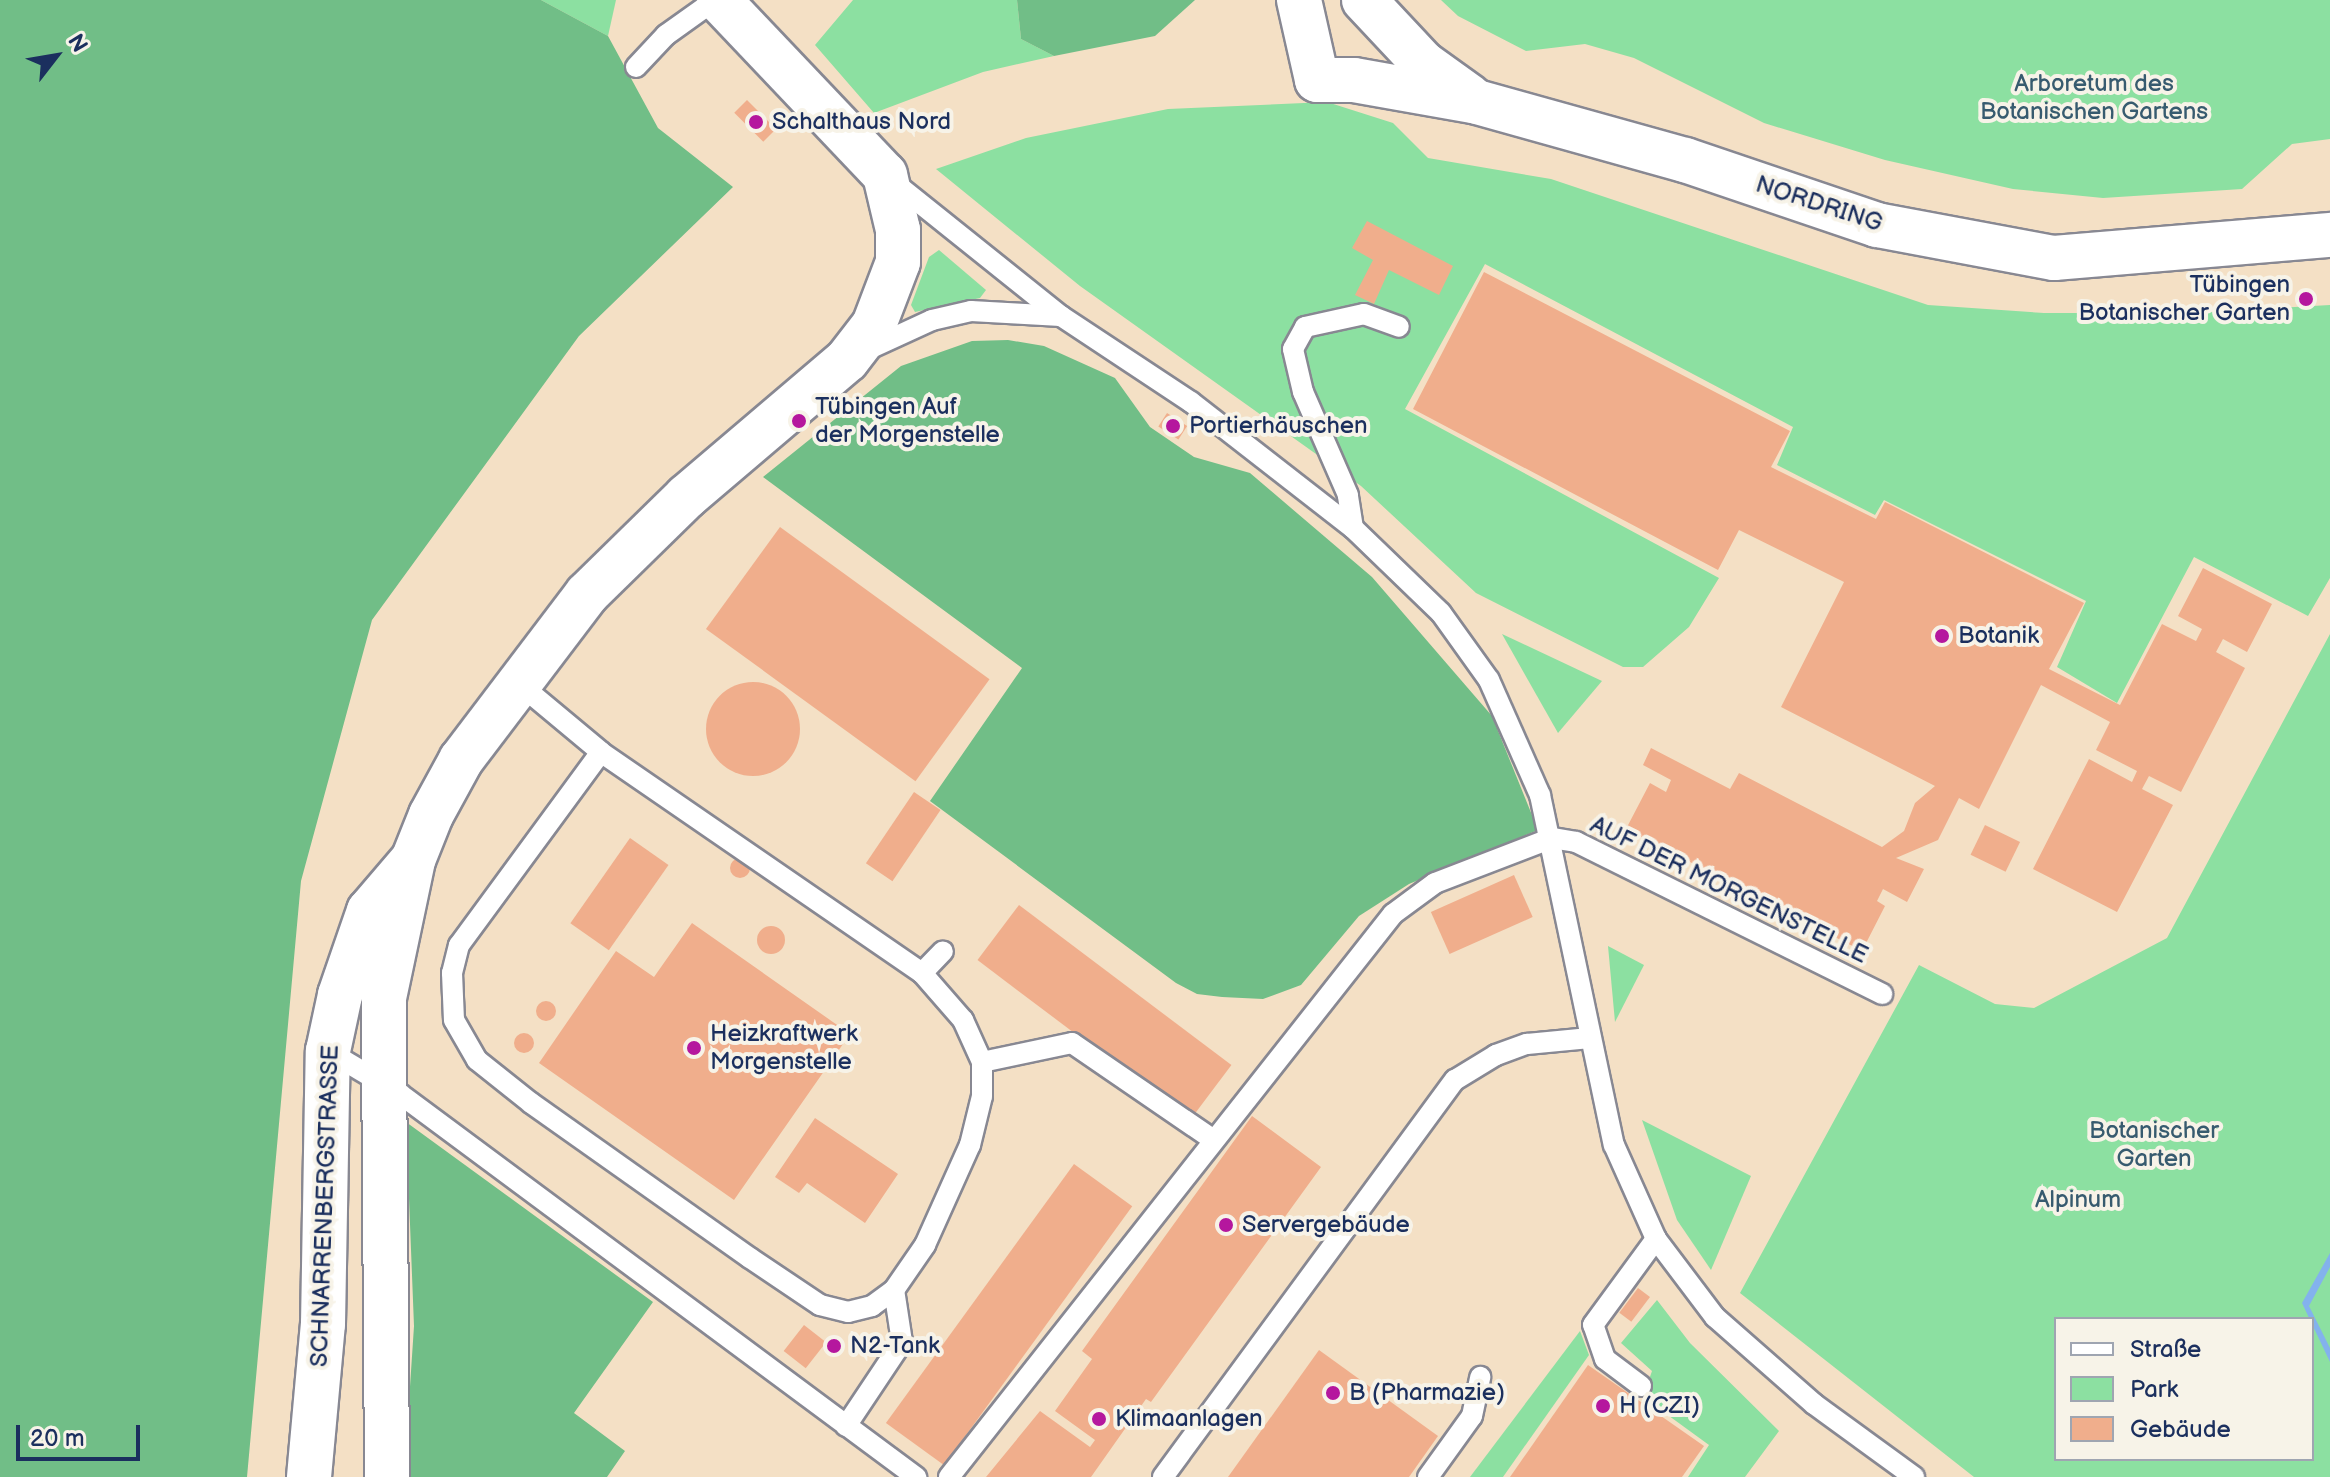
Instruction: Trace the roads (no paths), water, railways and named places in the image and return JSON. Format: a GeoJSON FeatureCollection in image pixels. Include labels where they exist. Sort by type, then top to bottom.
{"type":"FeatureCollection","features":[{"type":"Feature","properties":{"kind":"street"},"geometry":{"type":"LineString","coordinates":[[717,0],[885,175]]}},
{"type":"Feature","properties":{"kind":"street","name":"NORDRING"},"geometry":{"type":"LineString","coordinates":[[1299,0],[1317,80],[1354,80],[1477,102],[1685,160],[1877,225],[2054,258],[2330,235]]}},
{"type":"Feature","properties":{"kind":"street"},"geometry":{"type":"LineString","coordinates":[[1364,0],[1423,63],[1477,102]]}},
{"type":"Feature","properties":{"kind":"street","name":"SCHNARRENBERGSTRASSE"},"geometry":{"type":"LineString","coordinates":[[387,1477],[389,1082],[384,998],[413,860],[461,760],[517,682],[587,594],[686,497],[847,360],[874,325],[898,262],[898,230],[885,175]]}},
{"type":"Feature","properties":{"kind":"street","name":"SCHNARRENBERGSTRASSE"},"geometry":{"type":"LineString","coordinates":[[309,1477],[323,1324],[328,1051],[340,995],[369,911],[413,860]]}},
{"type":"Feature","properties":{"kind":"lane"},"geometry":{"type":"LineString","coordinates":[[636,67],[666,35],[717,0]]}},
{"type":"Feature","properties":{"kind":"lane","name":"AUF DER MORGENSTELLE"},"geometry":{"type":"LineString","coordinates":[[885,175],[1061,316],[1191,402],[1353,528],[1441,613],[1489,680],[1521,747],[1552,838],[1614,1145],[1656,1239],[1715,1317],[1814,1404],[1914,1477]]}},
{"type":"Feature","properties":{"kind":"lane"},"geometry":{"type":"LineString","coordinates":[[847,360],[921,324],[971,311],[1061,316]]}},
{"type":"Feature","properties":{"kind":"lane"},"geometry":{"type":"LineString","coordinates":[[1353,528],[1348,495],[1303,392],[1293,349],[1305,327],[1364,314],[1399,327]]}},
{"type":"Feature","properties":{"kind":"lane"},"geometry":{"type":"LineString","coordinates":[[517,682],[601,752],[922,973],[963,1020],[982,1062],[982,1096],[970,1145],[925,1245],[894,1290],[872,1306],[848,1312],[820,1305],[531,1103],[477,1060],[454,1020],[452,973],[459,945],[601,752]]}},
{"type":"Feature","properties":{"kind":"lane"},"geometry":{"type":"LineString","coordinates":[[949,1477],[1212,1139],[1405,902],[1435,883],[1552,838]]}},
{"type":"Feature","properties":{"kind":"lane","name":"AUF DER MORGENSTELLE"},"geometry":{"type":"LineString","coordinates":[[1552,838],[1576,842],[1882,994]]}},
{"type":"Feature","properties":{"kind":"lane"},"geometry":{"type":"LineString","coordinates":[[922,973],[943,951]]}},
{"type":"Feature","properties":{"kind":"lane"},"geometry":{"type":"LineString","coordinates":[[1163,1477],[1455,1080],[1496,1055],[1527,1044],[1590,1038]]}},
{"type":"Feature","properties":{"kind":"lane"},"geometry":{"type":"LineString","coordinates":[[982,1062],[1072,1043],[1212,1139]]}},
{"type":"Feature","properties":{"kind":"lane"},"geometry":{"type":"LineString","coordinates":[[328,1051],[389,1082],[916,1477]]}},
{"type":"Feature","properties":{"kind":"lane"},"geometry":{"type":"LineString","coordinates":[[1641,1386],[1605,1359],[1593,1325],[1656,1239]]}},
{"type":"Feature","properties":{"kind":"lane"},"geometry":{"type":"LineString","coordinates":[[846,1426],[902,1342],[894,1290]]}},
{"type":"Feature","properties":{"kind":"lane"},"geometry":{"type":"LineString","coordinates":[[1428,1477],[1472,1416],[1480,1377]]}},
{"type":"Feature","properties":{"kind":"water"},"geometry":{"type":"Polygon","coordinates":[[[2330,1253],[2330,1267],[2309,1306],[2330,1348],[2330,1362],[2314,1328],[2314,1317],[2309,1317],[2302,1303],[2330,1253]]]}},
{"type":"Feature","properties":{"kind":"place","name":"Schalthaus Nord"},"geometry":{"type":"Point","coordinates":[756,122]}},
{"type":"Feature","properties":{"kind":"place","name":"Tübingen Botanischer Garten"},"geometry":{"type":"Point","coordinates":[2306,299]}},
{"type":"Feature","properties":{"kind":"place","name":"Tübingen Auf der Morgenstelle"},"geometry":{"type":"Point","coordinates":[799,421]}},
{"type":"Feature","properties":{"kind":"place","name":"Portierhäuschen"},"geometry":{"type":"Point","coordinates":[1173,426]}},
{"type":"Feature","properties":{"kind":"place","name":"Botanik"},"geometry":{"type":"Point","coordinates":[1942,636]}},
{"type":"Feature","properties":{"kind":"place","name":"Heizkraftwerk Morgenstelle"},"geometry":{"type":"Point","coordinates":[694,1048]}},
{"type":"Feature","properties":{"kind":"place","name":"Servergebäude"},"geometry":{"type":"Point","coordinates":[1226,1225]}},
{"type":"Feature","properties":{"kind":"place","name":"N2-Tank"},"geometry":{"type":"Point","coordinates":[834,1346]}},
{"type":"Feature","properties":{"kind":"place","name":"B (Pharmazie)"},"geometry":{"type":"Point","coordinates":[1333,1393]}},
{"type":"Feature","properties":{"kind":"place","name":"H (CZI)"},"geometry":{"type":"Point","coordinates":[1603,1406]}},
{"type":"Feature","properties":{"kind":"place","name":"Klimaanlagen"},"geometry":{"type":"Point","coordinates":[1099,1419]}},
{"type":"Feature","properties":{"kind":"park label","name":"Arboretum des Botanischen Gartens"},"geometry":{"type":"Point","coordinates":[2094,98]}},
{"type":"Feature","properties":{"kind":"park label","name":"Botanischer Garten"},"geometry":{"type":"Point","coordinates":[2154,1145]}},
{"type":"Feature","properties":{"kind":"park label","name":"Alpinum"},"geometry":{"type":"Point","coordinates":[2078,1200]}}]}
